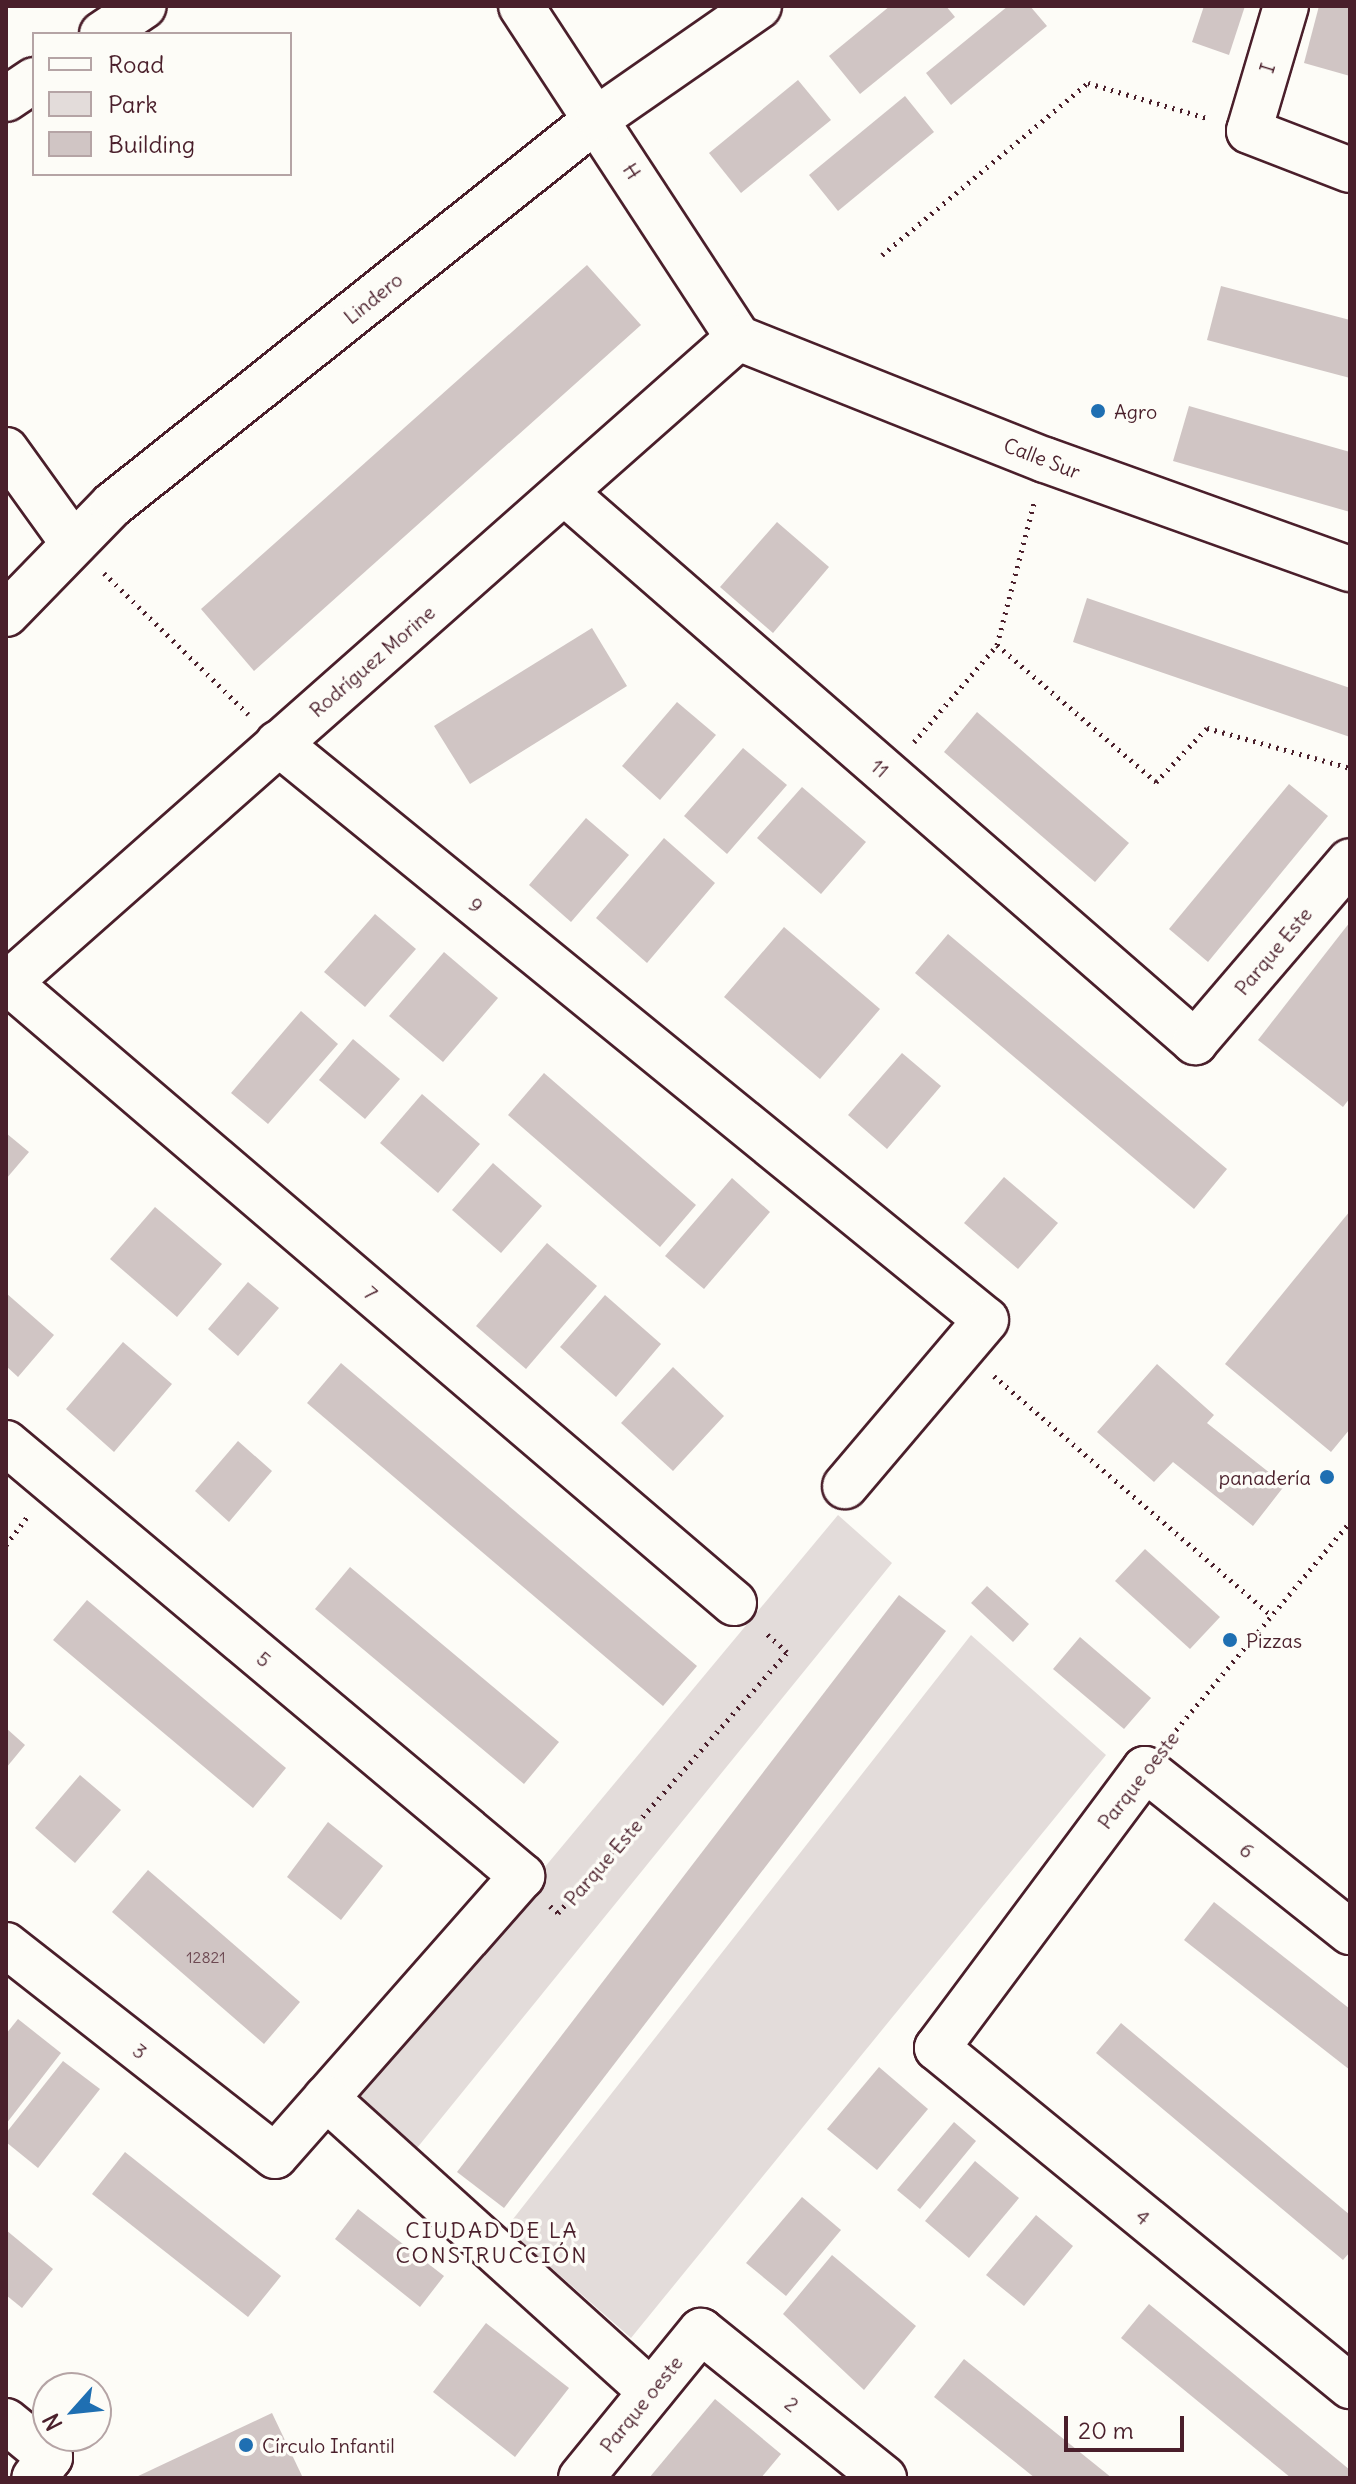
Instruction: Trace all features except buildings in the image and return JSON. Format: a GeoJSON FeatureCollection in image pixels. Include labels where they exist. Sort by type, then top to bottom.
{"type":"FeatureCollection","features":[{"type":"Feature","properties":{"kind":"street"},"geometry":{"type":"LineString","coordinates":[[105,32],[144,6]]}},
{"type":"Feature","properties":{"kind":"street","name":"H"},"geometry":{"type":"LineString","coordinates":[[521,6],[598,118],[738,338]]}},
{"type":"Feature","properties":{"kind":"street","name":"Lindero"},"geometry":{"type":"LineString","coordinates":[[6,614],[72,542],[598,118],[759,6]]}},
{"type":"Feature","properties":{"kind":"street","name":"I"},"geometry":{"type":"LineString","coordinates":[[1249,131],[1286,6]]}},
{"type":"Feature","properties":{"kind":"street"},"geometry":{"type":"LineString","coordinates":[[6,99],[32,81]]}},
{"type":"Feature","properties":{"kind":"street"},"geometry":{"type":"LineString","coordinates":[[1249,131],[1350,170]]}},
{"type":"Feature","properties":{"kind":"street","name":"Calle Sur"},"geometry":{"type":"LineString","coordinates":[[738,338],[1045,460],[1350,569]]}},
{"type":"Feature","properties":{"kind":"street","name":"Rodríguez Morine"},"geometry":{"type":"LineString","coordinates":[[7,984],[738,338]]}},
{"type":"Feature","properties":{"kind":"street"},"geometry":{"type":"LineString","coordinates":[[6,450],[72,542]]}},
{"type":"Feature","properties":{"kind":"street","name":"11"},"geometry":{"type":"LineString","coordinates":[[565,493],[1195,1042]]}},
{"type":"Feature","properties":{"kind":"street","name":"9"},"geometry":{"type":"LineString","coordinates":[[278,743],[986,1320]]}},
{"type":"Feature","properties":{"kind":"street","name":"Parque Este"},"geometry":{"type":"LineString","coordinates":[[1195,1042],[1350,861]]}},
{"type":"Feature","properties":{"kind":"street","name":"7"},"geometry":{"type":"LineString","coordinates":[[7,984],[734,1603]]}},
{"type":"Feature","properties":{"kind":"street"},"geometry":{"type":"LineString","coordinates":[[845,1486],[986,1320]]}},
{"type":"Feature","properties":{"kind":"street","name":"5"},"geometry":{"type":"LineString","coordinates":[[6,1443],[522,1876]]}},
{"type":"Feature","properties":{"kind":"street","name":"6"},"geometry":{"type":"LineString","coordinates":[[1145,1769],[1350,1932]]}},
{"type":"Feature","properties":{"kind":"street","name":"Parque oeste"},"geometry":{"type":"LineString","coordinates":[[937,2048],[1145,1769]]}},
{"type":"Feature","properties":{"kind":"street"},"geometry":{"type":"LineString","coordinates":[[522,1876],[326,2098],[651,2392]]}},
{"type":"Feature","properties":{"kind":"street","name":"3"},"geometry":{"type":"LineString","coordinates":[[6,1945],[275,2156],[326,2098]]}},
{"type":"Feature","properties":{"kind":"street","name":"4"},"geometry":{"type":"LineString","coordinates":[[937,2048],[1350,2386]]}},
{"type":"Feature","properties":{"kind":"street","name":"Parque oeste"},"geometry":{"type":"LineString","coordinates":[[581,2478],[701,2331]]}},
{"type":"Feature","properties":{"kind":"street","name":"2"},"geometry":{"type":"LineString","coordinates":[[701,2331],[884,2478]]}},
{"type":"Feature","properties":{"kind":"street"},"geometry":{"type":"LineString","coordinates":[[6,2421],[42,2468]]}},
{"type":"Feature","properties":{"kind":"path"},"geometry":{"type":"LineString","coordinates":[[882,255],[1088,83],[1249,131]]}},
{"type":"Feature","properties":{"kind":"path"},"geometry":{"type":"LineString","coordinates":[[887,774],[997,645],[1045,460]]}},
{"type":"Feature","properties":{"kind":"path"},"geometry":{"type":"LineString","coordinates":[[72,542],[278,743]]}},
{"type":"Feature","properties":{"kind":"path"},"geometry":{"type":"LineString","coordinates":[[997,645],[1156,782],[1207,728],[1350,768]]}},
{"type":"Feature","properties":{"kind":"path"},"geometry":{"type":"LineString","coordinates":[[986,1320],[986,1369],[1272,1616]]}},
{"type":"Feature","properties":{"kind":"path","name":"Parque oeste"},"geometry":{"type":"LineString","coordinates":[[1145,1769],[1350,1522]]}},
{"type":"Feature","properties":{"kind":"path","name":"Parque Este"},"geometry":{"type":"LineString","coordinates":[[522,1876],[558,1913],[787,1652],[734,1603]]}},
{"type":"Feature","properties":{"kind":"green space"},"geometry":{"type":"Polygon","coordinates":[[[838,1515],[892,1563],[417,2148],[355,2095],[838,1515]]]}},
{"type":"Feature","properties":{"kind":"green space"},"geometry":{"type":"Polygon","coordinates":[[[971,1635],[1106,1755],[631,2338],[506,2228],[971,1635]]]}},
{"type":"Feature","properties":{"kind":"place","name":"Agro"},"geometry":{"type":"Point","coordinates":[1098,411]}},
{"type":"Feature","properties":{"kind":"place","name":"panadería"},"geometry":{"type":"Point","coordinates":[1327,1477]}},
{"type":"Feature","properties":{"kind":"place","name":"Pizzas"},"geometry":{"type":"Point","coordinates":[1230,1640]}},
{"type":"Feature","properties":{"kind":"place","name":"Círculo Infantil"},"geometry":{"type":"Point","coordinates":[246,2445]}},
{"type":"Feature","properties":{"kind":"district","name":"CIUDAD DE LA CONSTRUCCIÓN"},"geometry":{"type":"Point","coordinates":[492,2242]}}]}
